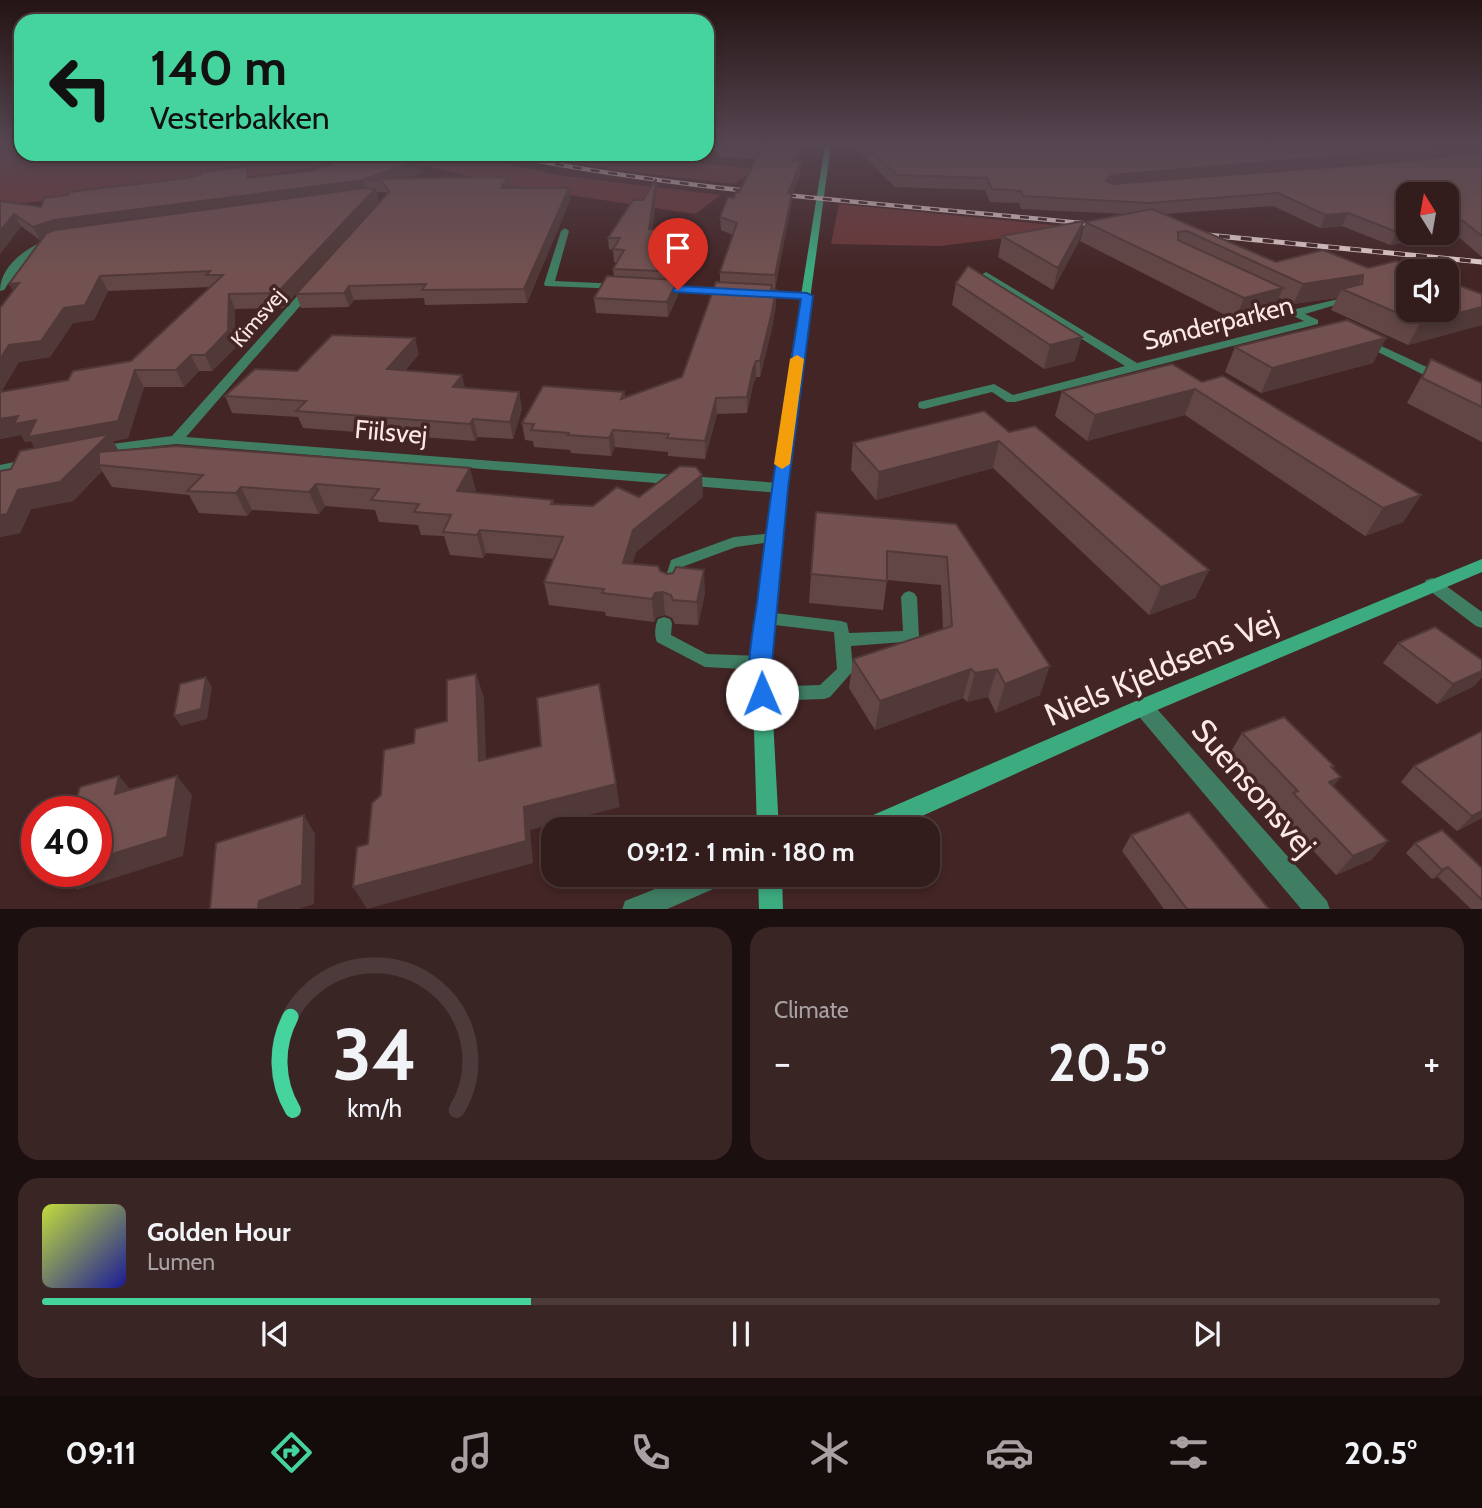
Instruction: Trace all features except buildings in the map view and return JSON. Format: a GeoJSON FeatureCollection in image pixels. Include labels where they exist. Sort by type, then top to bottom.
{"type":"FeatureCollection","features":[{"type":"Feature","properties":{"kind":"street"},"geometry":{"type":"LineString","coordinates":[[767,817],[761,663],[779,488],[822,187]]}},
{"type":"Feature","properties":{"kind":"street"},"geometry":{"type":"LineString","coordinates":[[565,231],[549,284],[631,288]]}},
{"type":"Feature","properties":{"kind":"street"},"geometry":{"type":"LineString","coordinates":[[0,288],[26,253],[41,243],[61,238]]}},
{"type":"Feature","properties":{"kind":"street","name":"Kimsvej"},"geometry":{"type":"LineString","coordinates":[[176,440],[321,275]]}},
{"type":"Feature","properties":{"kind":"street","name":"Sønderparken"},"geometry":{"type":"LineString","coordinates":[[986,275],[1134,368]]}},
{"type":"Feature","properties":{"kind":"street"},"geometry":{"type":"LineString","coordinates":[[645,288],[807,296]]}},
{"type":"Feature","properties":{"kind":"street","name":"Sønderparken"},"geometry":{"type":"LineString","coordinates":[[924,405],[994,388],[1011,399],[1319,324],[1247,290]]}},
{"type":"Feature","properties":{"kind":"street","name":"Sønderparken"},"geometry":{"type":"LineString","coordinates":[[1295,313],[1347,300]]}},
{"type":"Feature","properties":{"kind":"street"},"geometry":{"type":"LineString","coordinates":[[1357,338],[1457,386]]}},
{"type":"Feature","properties":{"kind":"street","name":"Fiilsvej"},"geometry":{"type":"LineString","coordinates":[[79,454],[176,440],[779,488]]}},
{"type":"Feature","properties":{"kind":"street"},"geometry":{"type":"LineString","coordinates":[[0,469],[40,461]]}},
{"type":"Feature","properties":{"kind":"street","name":"Niels Kjeldsens Vej"},"geometry":{"type":"LineString","coordinates":[[894,817],[1143,707],[1482,565]]}},
{"type":"Feature","properties":{"kind":"street"},"geometry":{"type":"LineString","coordinates":[[1433,584],[1482,621]]}},
{"type":"Feature","properties":{"kind":"street","name":"Suensonsvej"},"geometry":{"type":"LineString","coordinates":[[1143,707],[1318,909]]}},
{"type":"Feature","properties":{"kind":"street"},"geometry":{"type":"LineString","coordinates":[[634,909],[689,887]]}},
{"type":"Feature","properties":{"kind":"street"},"geometry":{"type":"LineString","coordinates":[[770,887],[771,909]]}},
{"type":"Feature","properties":{"kind":"lane"},"geometry":{"type":"LineString","coordinates":[[669,589],[676,564],[734,542],[774,538]]}},
{"type":"Feature","properties":{"kind":"lane"},"geometry":{"type":"LineString","coordinates":[[842,640],[911,637],[909,597]]}},
{"type":"Feature","properties":{"kind":"lane"},"geometry":{"type":"LineString","coordinates":[[762,694],[824,692],[845,671],[841,627],[766,618]]}},
{"type":"Feature","properties":{"kind":"lane"},"geometry":{"type":"LineString","coordinates":[[664,623],[663,638],[705,660],[761,663]]}},
{"type":"Feature","properties":{"kind":"shaded area"},"geometry":{"type":"Polygon","coordinates":[[[0,187],[156,187],[0,206],[0,187]]]}},
{"type":"Feature","properties":{"kind":"shaded area"},"geometry":{"type":"Polygon","coordinates":[[[520,187],[659,187],[721,195],[695,214],[520,187]]]}},
{"type":"Feature","properties":{"kind":"shaded area"},"geometry":{"type":"Polygon","coordinates":[[[839,204],[1083,228],[941,246],[831,244],[839,204]]]}},
{"type":"Feature","properties":{"kind":"railway"},"geometry":{"type":"LineString","coordinates":[[717,187],[1092,224]]}},
{"type":"Feature","properties":{"kind":"railway"},"geometry":{"type":"LineString","coordinates":[[1197,234],[1482,262]]}},
{"type":"Feature","properties":{"kind":"slow traffic"},"geometry":{"type":"LineString","coordinates":[[782,464],[797,359]]}},
{"type":"Feature","properties":{"kind":"route"},"geometry":{"type":"LineString","coordinates":[[678,290],[807,296],[779,488],[761,663],[762,694]]}}]}
